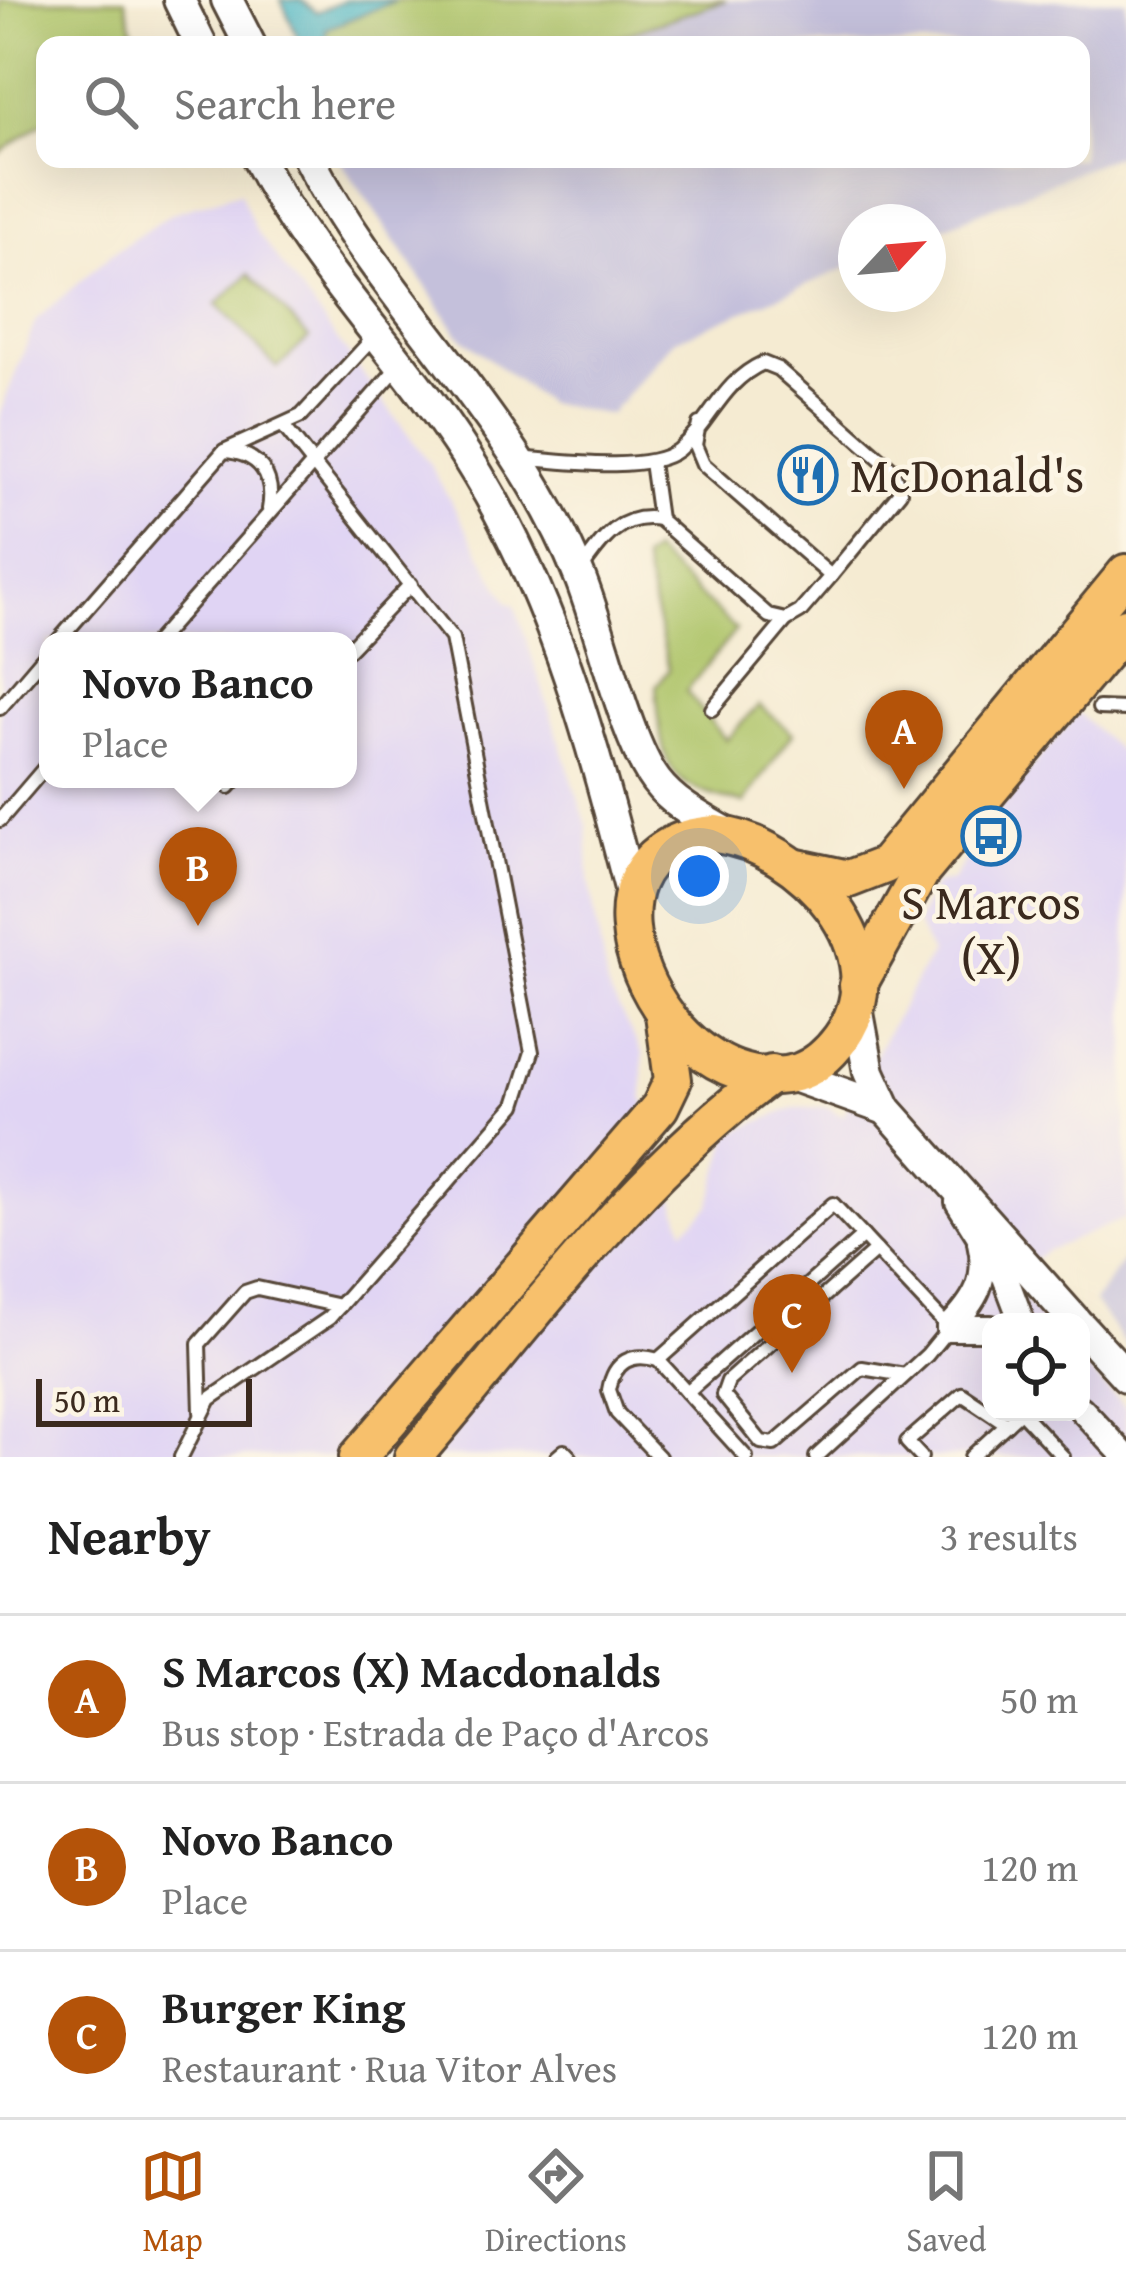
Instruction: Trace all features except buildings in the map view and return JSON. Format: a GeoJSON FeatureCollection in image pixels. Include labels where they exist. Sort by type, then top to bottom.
{"type":"FeatureCollection","features":[{"type":"Feature","properties":{"kind":"main road"},"geometry":{"type":"LineString","coordinates":[[798,868],[849,880],[884,865],[1126,573]]}},
{"type":"Feature","properties":{"kind":"main road"},"geometry":{"type":"LineString","coordinates":[[664,1014],[716,1059],[780,1074],[804,1070],[836,1046],[857,993],[920,872],[1126,627]]}},
{"type":"Feature","properties":{"kind":"main road"},"geometry":{"type":"LineString","coordinates":[[358,1457],[660,1107],[673,1080],[664,1014],[634,954],[632,896],[645,868],[671,842],[694,835],[730,835],[776,851],[798,868],[837,914],[854,954],[857,993]]}},
{"type":"Feature","properties":{"kind":"main road"},"geometry":{"type":"LineString","coordinates":[[413,1457],[659,1173],[715,1116],[780,1074]]}},
{"type":"Feature","properties":{"kind":"street"},"geometry":{"type":"LineString","coordinates":[[179,0],[197,36]]}},
{"type":"Feature","properties":{"kind":"street"},"geometry":{"type":"LineString","coordinates":[[227,0],[245,36]]}},
{"type":"Feature","properties":{"kind":"street"},"geometry":{"type":"LineString","coordinates":[[263,168],[316,256],[401,364],[476,471],[536,583],[568,667],[632,896]]}},
{"type":"Feature","properties":{"kind":"street"},"geometry":{"type":"LineString","coordinates":[[314,168],[354,234],[518,458],[579,573],[646,766],[672,797],[730,835]]}},
{"type":"Feature","properties":{"kind":"street"},"geometry":{"type":"LineString","coordinates":[[857,993],[869,1072],[886,1109],[1069,1313]]}},
{"type":"Feature","properties":{"kind":"street"},"geometry":{"type":"LineString","coordinates":[[780,1074],[886,1109]]}},
{"type":"Feature","properties":{"kind":"street"},"geometry":{"type":"LineString","coordinates":[[943,1173],[1005,1277],[1019,1313]]}},
{"type":"Feature","properties":{"kind":"street"},"geometry":{"type":"LineString","coordinates":[[949,1328],[969,1308],[983,1278],[980,1242]]}},
{"type":"Feature","properties":{"kind":"street"},"geometry":{"type":"LineString","coordinates":[[949,1328],[982,1328]]}},
{"type":"Feature","properties":{"kind":"street"},"geometry":{"type":"LineString","coordinates":[[1090,1336],[1126,1376]]}},
{"type":"Feature","properties":{"kind":"street"},"geometry":{"type":"LineString","coordinates":[[1090,1419],[1126,1457]]}},
{"type":"Feature","properties":{"kind":"lane"},"geometry":{"type":"LineString","coordinates":[[66,632],[224,452],[284,428],[377,334]]}},
{"type":"Feature","properties":{"kind":"lane"},"geometry":{"type":"LineString","coordinates":[[518,458],[651,462],[677,450],[732,381],[763,363],[778,369],[892,469],[900,492],[712,709]]}},
{"type":"Feature","properties":{"kind":"lane"},"geometry":{"type":"LineString","coordinates":[[166,632],[401,364]]}},
{"type":"Feature","properties":{"kind":"lane"},"geometry":{"type":"LineString","coordinates":[[698,424],[695,446],[703,464],[831,576]]}},
{"type":"Feature","properties":{"kind":"lane"},"geometry":{"type":"LineString","coordinates":[[181,1457],[201,1412],[222,1387],[298,1342],[340,1306],[515,1105],[532,1052],[455,649],[446,627],[284,428]]}},
{"type":"Feature","properties":{"kind":"lane"},"geometry":{"type":"LineString","coordinates":[[224,452],[250,455],[264,468],[272,492],[269,510]]}},
{"type":"Feature","properties":{"kind":"lane"},"geometry":{"type":"LineString","coordinates":[[651,462],[659,519],[770,616],[786,620]]}},
{"type":"Feature","properties":{"kind":"lane"},"geometry":{"type":"LineString","coordinates":[[579,573],[604,538],[628,520],[659,519]]}},
{"type":"Feature","properties":{"kind":"lane"},"geometry":{"type":"LineString","coordinates":[[357,641],[411,584]]}},
{"type":"Feature","properties":{"kind":"lane"},"geometry":{"type":"LineString","coordinates":[[0,708],[39,662]]}},
{"type":"Feature","properties":{"kind":"lane"},"geometry":{"type":"LineString","coordinates":[[1099,708],[1126,709]]}},
{"type":"Feature","properties":{"kind":"lane"},"geometry":{"type":"LineString","coordinates":[[0,820],[39,774]]}},
{"type":"Feature","properties":{"kind":"lane"},"geometry":{"type":"LineString","coordinates":[[658,1360],[833,1204],[949,1328],[905,1376],[816,1457]]}},
{"type":"Feature","properties":{"kind":"lane"},"geometry":{"type":"LineString","coordinates":[[687,1392],[862,1235]]}},
{"type":"Feature","properties":{"kind":"lane"},"geometry":{"type":"LineString","coordinates":[[876,1250],[728,1381],[723,1396],[761,1442],[774,1444],[862,1368],[905,1376]]}},
{"type":"Feature","properties":{"kind":"lane"},"geometry":{"type":"LineString","coordinates":[[201,1412],[199,1344],[244,1292],[257,1288],[340,1306]]}},
{"type":"Feature","properties":{"kind":"lane"},"geometry":{"type":"LineString","coordinates":[[659,1457],[617,1413],[609,1390],[625,1360],[635,1355],[658,1360],[746,1457]]}},
{"type":"Feature","properties":{"kind":"lane"},"geometry":{"type":"LineString","coordinates":[[921,1457],[908,1442],[962,1394],[1007,1424]]}},
{"type":"Feature","properties":{"kind":"lane"},"geometry":{"type":"LineString","coordinates":[[971,1457],[1010,1421]]}},
{"type":"Feature","properties":{"kind":"lane"},"geometry":{"type":"LineString","coordinates":[[1029,1421],[1063,1457]]}},
{"type":"Feature","properties":{"kind":"lane"},"geometry":{"type":"LineString","coordinates":[[557,1457],[564,1450],[570,1457]]}},
{"type":"Feature","properties":{"kind":"shaded area"},"geometry":{"type":"Polygon","coordinates":[[[726,0],[1126,0],[1126,151],[1090,166],[1090,36],[620,36],[726,0]]]}},
{"type":"Feature","properties":{"kind":"shaded area"},"geometry":{"type":"Polygon","coordinates":[[[345,168],[1085,168],[946,226],[946,204],[838,204],[838,272],[674,340],[609,415],[546,403],[459,335],[345,168]]]}},
{"type":"Feature","properties":{"kind":"shaded area"},"geometry":{"type":"Polygon","coordinates":[[[240,192],[255,229],[429,463],[508,602],[515,605],[587,825],[589,880],[607,987],[643,1054],[643,1097],[684,1230],[710,1206],[730,1134],[793,1108],[828,1107],[842,1116],[931,953],[916,922],[935,884],[952,881],[1016,786],[1078,713],[1126,758],[1126,1218],[1046,1251],[1006,1279],[1036,1313],[982,1313],[982,1421],[1090,1421],[1090,1372],[1126,1408],[1126,1457],[0,1457],[0,413],[36,320],[110,255],[172,213],[240,192]]]}},
{"type":"Feature","properties":{"kind":"shaded area"},"geometry":{"type":"Polygon","coordinates":[[[1126,1256],[1126,1346],[1094,1302],[1126,1256]]]}},
{"type":"Feature","properties":{"kind":"green space"},"geometry":{"type":"Polygon","coordinates":[[[0,0],[125,0],[135,36],[36,36],[36,127],[0,153],[0,0]]]}},
{"type":"Feature","properties":{"kind":"green space"},"geometry":{"type":"Polygon","coordinates":[[[387,0],[726,0],[620,36],[307,36],[387,0]]]}},
{"type":"Feature","properties":{"kind":"green space"},"geometry":{"type":"Polygon","coordinates":[[[249,274],[309,338],[277,368],[217,304],[249,274]]]}},
{"type":"Feature","properties":{"kind":"green space"},"geometry":{"type":"Polygon","coordinates":[[[653,552],[736,630],[686,691],[726,740],[759,705],[793,733],[744,803],[716,797],[681,780],[665,754],[656,686],[669,670],[643,560],[653,552]]]}},
{"type":"Feature","properties":{"kind":"water"},"geometry":{"type":"Polygon","coordinates":[[[281,0],[301,0],[316,12],[347,0],[397,0],[326,29],[326,36],[297,36],[281,0]]]}},
{"type":"Feature","properties":{"kind":"place","name":"McDonald's"},"geometry":{"type":"Point","coordinates":[808,475]}},
{"type":"Feature","properties":{"kind":"place","name":"S Marcos (X) Macdonalds"},"geometry":{"type":"Point","coordinates":[904,789]}},
{"type":"Feature","properties":{"kind":"place","name":"S Marcos (X)"},"geometry":{"type":"Point","coordinates":[991,836]}},
{"type":"Feature","properties":{"kind":"place","name":"Novo Banco"},"geometry":{"type":"Point","coordinates":[198,926]}},
{"type":"Feature","properties":{"kind":"place","name":"Burger King"},"geometry":{"type":"Point","coordinates":[792,1373]}}]}
